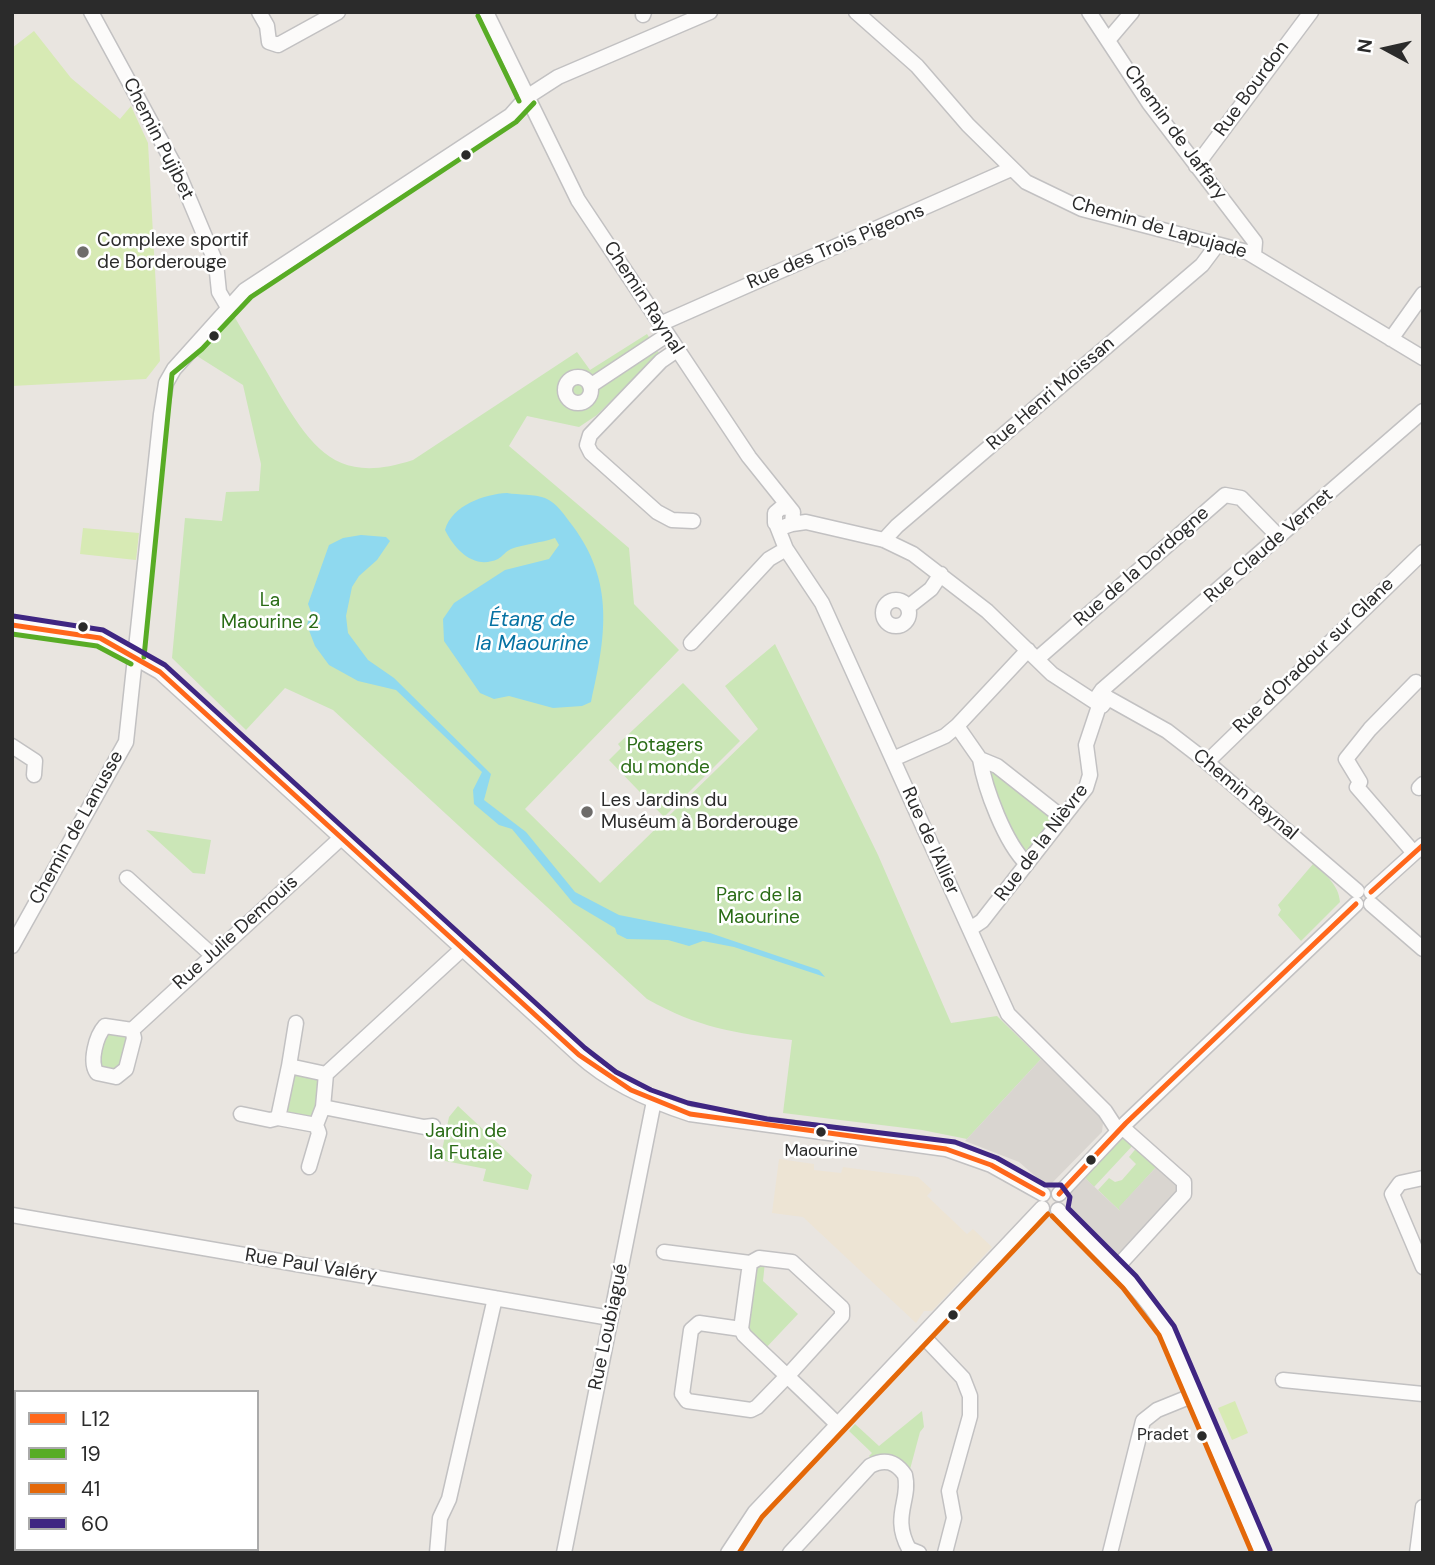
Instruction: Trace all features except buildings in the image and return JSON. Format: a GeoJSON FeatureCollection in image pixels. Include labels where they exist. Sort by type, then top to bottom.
{"type":"FeatureCollection","features":[{"type":"Feature","properties":{"kind":"street","name":"Chemin Pujibet"},"geometry":{"type":"LineString","coordinates":[[91,12],[177,170],[216,263],[219,292],[229,309]]}},
{"type":"Feature","properties":{"kind":"street"},"geometry":{"type":"LineString","coordinates":[[259,12],[267,26],[269,42],[278,45],[338,12]]}},
{"type":"Feature","properties":{"kind":"street"},"geometry":{"type":"LineString","coordinates":[[486,12],[527,97]]}},
{"type":"Feature","properties":{"kind":"street","name":"Chemin de Lanusse"},"geometry":{"type":"LineString","coordinates":[[12,946],[126,741],[161,414],[162,374],[169,364],[196,344],[245,290],[511,115],[527,97],[603,57],[710,12]]}},
{"type":"Feature","properties":{"kind":"street","name":"Chemin de Lapujade"},"geometry":{"type":"LineString","coordinates":[[856,12],[917,66],[1026,182],[1082,208],[1254,255],[1423,358]]}},
{"type":"Feature","properties":{"kind":"street","name":"Chemin de Jaffary"},"geometry":{"type":"LineString","coordinates":[[1089,12],[1149,103],[1255,242],[1254,255]]}},
{"type":"Feature","properties":{"kind":"street"},"geometry":{"type":"LineString","coordinates":[[1109,39],[1132,12]]}},
{"type":"Feature","properties":{"kind":"street","name":"Rue Bourdon"},"geometry":{"type":"LineString","coordinates":[[1196,166],[1311,12]]}},
{"type":"Feature","properties":{"kind":"street","name":"Chemin Raynal"},"geometry":{"type":"LineString","coordinates":[[527,97],[578,200],[772,490],[786,518],[884,540],[906,550],[987,611],[1032,655],[1078,691],[1126,709],[1167,731],[1207,762],[1423,949]]}},
{"type":"Feature","properties":{"kind":"street","name":"Rue des Trois Pigeons"},"geometry":{"type":"LineString","coordinates":[[590,386],[663,329],[1012,169]]}},
{"type":"Feature","properties":{"kind":"street","name":"Rue Henri Moissan"},"geometry":{"type":"LineString","coordinates":[[884,540],[1202,265],[1217,246]]}},
{"type":"Feature","properties":{"kind":"street"},"geometry":{"type":"LineString","coordinates":[[1391,339],[1423,294]]}},
{"type":"Feature","properties":{"kind":"street"},"geometry":{"type":"LineString","coordinates":[[677,350],[661,361],[590,435],[587,445],[591,453],[657,512],[672,520],[693,521]]}},
{"type":"Feature","properties":{"kind":"street","name":"Rue Claude Vernet"},"geometry":{"type":"LineString","coordinates":[[1102,699],[1115,681],[1423,411]]}},
{"type":"Feature","properties":{"kind":"street","name":"Rue de la Dordogne"},"geometry":{"type":"LineString","coordinates":[[1032,655],[1225,495],[1241,498],[1279,537]]}},
{"type":"Feature","properties":{"kind":"street","name":"Rue de l'Allier"},"geometry":{"type":"LineString","coordinates":[[786,518],[786,549],[822,603],[1008,1014],[1105,1111],[1184,1182],[1184,1194],[1118,1266]]}},
{"type":"Feature","properties":{"kind":"street"},"geometry":{"type":"LineString","coordinates":[[691,643],[769,559],[786,549]]}},
{"type":"Feature","properties":{"kind":"street","name":"Rue d'Oradour sur Glane"},"geometry":{"type":"LineString","coordinates":[[1207,762],[1423,552]]}},
{"type":"Feature","properties":{"kind":"street"},"geometry":{"type":"LineString","coordinates":[[908,607],[917,603],[941,574]]}},
{"type":"Feature","properties":{"kind":"street"},"geometry":{"type":"LineString","coordinates":[[12,625],[100,638],[135,656],[170,679],[585,1061],[607,1076],[654,1101],[713,1119],[961,1153],[1012,1176],[1042,1201],[1049,1212],[1058,1210]]}},
{"type":"Feature","properties":{"kind":"street"},"geometry":{"type":"LineString","coordinates":[[893,759],[945,736],[1032,655]]}},
{"type":"Feature","properties":{"kind":"street"},"geometry":{"type":"LineString","coordinates":[[1059,1194],[1122,1127],[1418,849],[1357,787],[1360,782],[1346,759],[1370,729],[1416,682]]}},
{"type":"Feature","properties":{"kind":"street","name":"Rue de la Nièvre"},"geometry":{"type":"LineString","coordinates":[[970,929],[982,921],[1089,782],[1086,745],[1102,699]]}},
{"type":"Feature","properties":{"kind":"street"},"geometry":{"type":"LineString","coordinates":[[957,726],[980,759],[984,779],[1015,850],[1027,864]]}},
{"type":"Feature","properties":{"kind":"street"},"geometry":{"type":"LineString","coordinates":[[12,746],[36,761],[34,775]]}},
{"type":"Feature","properties":{"kind":"street"},"geometry":{"type":"LineString","coordinates":[[980,759],[997,766],[1063,818]]}},
{"type":"Feature","properties":{"kind":"street","name":"Rue Julie Demouis"},"geometry":{"type":"LineString","coordinates":[[132,1030],[212,955],[243,931],[256,915],[342,837]]}},
{"type":"Feature","properties":{"kind":"street"},"geometry":{"type":"LineString","coordinates":[[127,878],[212,955]]}},
{"type":"Feature","properties":{"kind":"street"},"geometry":{"type":"LineString","coordinates":[[309,1167],[319,1133],[316,1125],[323,1107],[326,1074],[462,948]]}},
{"type":"Feature","properties":{"kind":"street"},"geometry":{"type":"LineString","coordinates":[[278,1118],[296,1023]]}},
{"type":"Feature","properties":{"kind":"street"},"geometry":{"type":"LineString","coordinates":[[289,1066],[326,1074]]}},
{"type":"Feature","properties":{"kind":"street","name":"Rue Loubiagué"},"geometry":{"type":"LineString","coordinates":[[564,1553],[654,1101]]}},
{"type":"Feature","properties":{"kind":"street"},"geometry":{"type":"LineString","coordinates":[[323,1107],[424,1127],[433,1126]]}},
{"type":"Feature","properties":{"kind":"street"},"geometry":{"type":"LineString","coordinates":[[241,1114],[316,1125]]}},
{"type":"Feature","properties":{"kind":"street"},"geometry":{"type":"LineString","coordinates":[[1423,1178],[1400,1183],[1392,1194],[1418,1242],[1423,1267]]}},
{"type":"Feature","properties":{"kind":"street"},"geometry":{"type":"LineString","coordinates":[[728,1553],[755,1512],[922,1335],[1049,1191],[1059,1194]]}},
{"type":"Feature","properties":{"kind":"street"},"geometry":{"type":"LineString","coordinates":[[1058,1210],[1061,1204],[1059,1194]]}},
{"type":"Feature","properties":{"kind":"street"},"geometry":{"type":"LineString","coordinates":[[1058,1210],[1118,1266],[1147,1298],[1167,1331],[1262,1553]]}},
{"type":"Feature","properties":{"kind":"street","name":"Rue Paul Valéry"},"geometry":{"type":"LineString","coordinates":[[12,1215],[610,1318]]}},
{"type":"Feature","properties":{"kind":"street"},"geometry":{"type":"LineString","coordinates":[[664,1252],[752,1261],[792,1262],[842,1308],[842,1316],[787,1376],[751,1410],[687,1401],[682,1394],[691,1330],[699,1323],[741,1329]]}},
{"type":"Feature","properties":{"kind":"street"},"geometry":{"type":"LineString","coordinates":[[752,1261],[741,1329],[744,1335],[838,1425]]}},
{"type":"Feature","properties":{"kind":"street"},"geometry":{"type":"LineString","coordinates":[[437,1553],[440,1518],[449,1499],[495,1298]]}},
{"type":"Feature","properties":{"kind":"street"},"geometry":{"type":"LineString","coordinates":[[922,1335],[963,1378],[970,1396],[970,1416],[948,1492],[954,1518],[945,1553]]}},
{"type":"Feature","properties":{"kind":"street"},"geometry":{"type":"LineString","coordinates":[[1283,1380],[1423,1394]]}},
{"type":"Feature","properties":{"kind":"street"},"geometry":{"type":"LineString","coordinates":[[1110,1553],[1138,1432],[1148,1415],[1194,1395]]}},
{"type":"Feature","properties":{"kind":"street"},"geometry":{"type":"LineString","coordinates":[[790,1553],[870,1466],[884,1461],[898,1466],[905,1475],[900,1517],[909,1549],[919,1553]]}},
{"type":"Feature","properties":{"kind":"street"},"geometry":{"type":"LineString","coordinates":[[1418,1553],[1423,1507]]}},
{"type":"Feature","properties":{"kind":"shaded area"},"geometry":{"type":"Polygon","coordinates":[[[1041,1059],[1100,1116],[1103,1123],[1102,1132],[1052,1183],[1042,1182],[1019,1162],[965,1141],[1041,1059]]]}},
{"type":"Feature","properties":{"kind":"shaded area"},"geometry":{"type":"Polygon","coordinates":[[[779,1159],[814,1164],[814,1170],[841,1173],[843,1167],[918,1177],[932,1190],[927,1196],[967,1234],[973,1229],[992,1247],[932,1311],[924,1311],[916,1323],[803,1217],[772,1213],[779,1159]]]}},
{"type":"Feature","properties":{"kind":"shaded area"},"geometry":{"type":"Polygon","coordinates":[[[1158,1165],[1179,1184],[1179,1194],[1122,1257],[1115,1257],[1067,1210],[1067,1193],[1083,1176],[1120,1211],[1119,1207],[1158,1165]]]}},
{"type":"Feature","properties":{"kind":"green space","name":"Complexe sportif de Borderouge"},"geometry":{"type":"Polygon","coordinates":[[[34,31],[71,78],[120,119],[131,106],[148,143],[160,361],[146,379],[12,386],[12,48],[34,31]]]}},
{"type":"Feature","properties":{"kind":"green space","name":"Parc de la Maourine"},"geometry":{"type":"Polygon","coordinates":[[[234,316],[305,433],[332,458],[348,465],[366,468],[413,460],[577,352],[590,370],[647,334],[659,353],[597,415],[579,427],[527,416],[509,446],[629,548],[634,604],[679,650],[525,809],[600,883],[758,729],[725,686],[775,644],[878,855],[951,1023],[997,1016],[1041,1059],[967,1139],[922,1130],[783,1113],[792,1040],[717,1028],[683,1017],[647,999],[333,710],[285,688],[246,730],[172,658],[185,518],[222,521],[226,492],[259,491],[261,464],[243,385],[197,356],[234,316]]]}},
{"type":"Feature","properties":{"kind":"green space"},"geometry":{"type":"Polygon","coordinates":[[[83,528],[139,533],[136,560],[80,554],[83,528]]]}},
{"type":"Feature","properties":{"kind":"green space","name":"Potagers du monde"},"geometry":{"type":"Polygon","coordinates":[[[683,683],[740,741],[664,817],[609,760],[621,748],[618,744],[683,683]]]}},
{"type":"Feature","properties":{"kind":"green space"},"geometry":{"type":"Polygon","coordinates":[[[991,770],[1052,817],[1053,822],[1028,852],[1021,851],[987,778],[991,770]]]}},
{"type":"Feature","properties":{"kind":"green space"},"geometry":{"type":"Polygon","coordinates":[[[146,830],[211,840],[205,874],[193,873],[146,830]]]}},
{"type":"Feature","properties":{"kind":"green space"},"geometry":{"type":"Polygon","coordinates":[[[1313,864],[1334,885],[1340,902],[1301,941],[1278,915],[1281,910],[1278,905],[1313,864]]]}},
{"type":"Feature","properties":{"kind":"green space"},"geometry":{"type":"Polygon","coordinates":[[[105,1033],[126,1035],[129,1040],[122,1067],[112,1073],[97,1065],[105,1033]]]}},
{"type":"Feature","properties":{"kind":"green space"},"geometry":{"type":"Polygon","coordinates":[[[294,1070],[321,1077],[314,1121],[283,1117],[294,1070]]]}},
{"type":"Feature","properties":{"kind":"green space","name":"Jardin de la Futaie"},"geometry":{"type":"Polygon","coordinates":[[[458,1106],[532,1175],[528,1190],[483,1181],[486,1169],[440,1160],[449,1117],[458,1106]]]}},
{"type":"Feature","properties":{"kind":"green space"},"geometry":{"type":"Polygon","coordinates":[[[1125,1133],[1135,1143],[1094,1187],[1084,1177],[1125,1133]]]}},
{"type":"Feature","properties":{"kind":"green space"},"geometry":{"type":"Polygon","coordinates":[[[1138,1146],[1158,1165],[1120,1207],[1120,1211],[1098,1190],[1109,1178],[1115,1182],[1122,1180],[1136,1164],[1129,1157],[1138,1146]]]}},
{"type":"Feature","properties":{"kind":"green space"},"geometry":{"type":"Polygon","coordinates":[[[756,1262],[765,1262],[763,1281],[798,1314],[764,1350],[747,1332],[756,1262]]]}},
{"type":"Feature","properties":{"kind":"green space"},"geometry":{"type":"Polygon","coordinates":[[[1235,1401],[1248,1433],[1232,1440],[1218,1408],[1235,1401]]]}},
{"type":"Feature","properties":{"kind":"green space"},"geometry":{"type":"Polygon","coordinates":[[[922,1411],[924,1427],[920,1432],[909,1473],[874,1461],[869,1456],[872,1453],[849,1431],[855,1424],[879,1446],[922,1411]]]}},
{"type":"Feature","properties":{"kind":"water","name":"Étang de la Maourine"},"geometry":{"type":"Polygon","coordinates":[[[507,493],[541,497],[553,503],[586,546],[595,567],[601,589],[603,632],[591,702],[582,706],[553,708],[509,696],[494,699],[480,693],[444,641],[443,619],[454,603],[505,570],[549,559],[559,545],[555,538],[521,546],[509,550],[498,559],[481,562],[466,556],[454,545],[445,530],[455,514],[470,502],[507,493]]]}},
{"type":"Feature","properties":{"kind":"water"},"geometry":{"type":"Polygon","coordinates":[[[361,535],[386,537],[390,541],[352,587],[346,616],[348,633],[368,660],[394,678],[491,774],[484,800],[526,832],[575,892],[619,915],[710,933],[819,970],[825,977],[734,947],[703,941],[689,946],[668,940],[627,939],[617,934],[615,928],[573,903],[512,829],[499,825],[474,804],[473,790],[482,772],[396,690],[358,681],[329,665],[315,646],[307,625],[311,612],[308,604],[329,545],[343,538],[361,535]]]}},
{"type":"Feature","properties":{"kind":"transit line","name":"19"},"geometry":{"type":"LineString","coordinates":[[478,16],[519,101]]}},
{"type":"Feature","properties":{"kind":"transit line","name":"19"},"geometry":{"type":"LineString","coordinates":[[144,657],[172,374],[202,349],[251,297],[516,122],[534,103]]}},
{"type":"Feature","properties":{"kind":"transit line","name":"60"},"geometry":{"type":"LineString","coordinates":[[13,616],[103,630],[165,665],[585,1048],[616,1072],[651,1090],[688,1103],[767,1119],[955,1142],[997,1158],[1045,1185],[1061,1185],[1070,1197],[1068,1208],[1136,1276],[1174,1326],[1270,1550]]}},
{"type":"Feature","properties":{"kind":"transit line","name":"L12"},"geometry":{"type":"LineString","coordinates":[[12,625],[100,638],[160,672],[579,1055],[631,1090],[690,1114],[946,1149],[991,1165],[1043,1194]]}},
{"type":"Feature","properties":{"kind":"transit line","name":"19"},"geometry":{"type":"LineString","coordinates":[[12,634],[97,646],[131,664]]}},
{"type":"Feature","properties":{"kind":"transit line","name":"L12"},"geometry":{"type":"LineString","coordinates":[[1371,892],[1423,845]]}},
{"type":"Feature","properties":{"kind":"transit line","name":"L12"},"geometry":{"type":"LineString","coordinates":[[1059,1194],[1126,1123],[1356,904]]}},
{"type":"Feature","properties":{"kind":"transit line","name":"41"},"geometry":{"type":"LineString","coordinates":[[739,1553],[762,1517],[1048,1214]]}},
{"type":"Feature","properties":{"kind":"transit line","name":"41"},"geometry":{"type":"LineString","coordinates":[[1052,1216],[1123,1288],[1159,1335],[1252,1553]]}},
{"type":"Feature","properties":{"kind":"place","name":"Complexe sportif de Borderouge"},"geometry":{"type":"Point","coordinates":[83,252]}},
{"type":"Feature","properties":{"kind":"place","name":"Les Jardins du Muséum à Borderouge"},"geometry":{"type":"Point","coordinates":[587,812]}},
{"type":"Feature","properties":{"kind":"place","name":"Maourine"},"geometry":{"type":"Point","coordinates":[821,1132]}},
{"type":"Feature","properties":{"kind":"place","name":"Pradet"},"geometry":{"type":"Point","coordinates":[1202,1436]}},
{"type":"Feature","properties":{"kind":"park label","name":"La Maourine 2"},"geometry":{"type":"Point","coordinates":[270,612]}}]}
